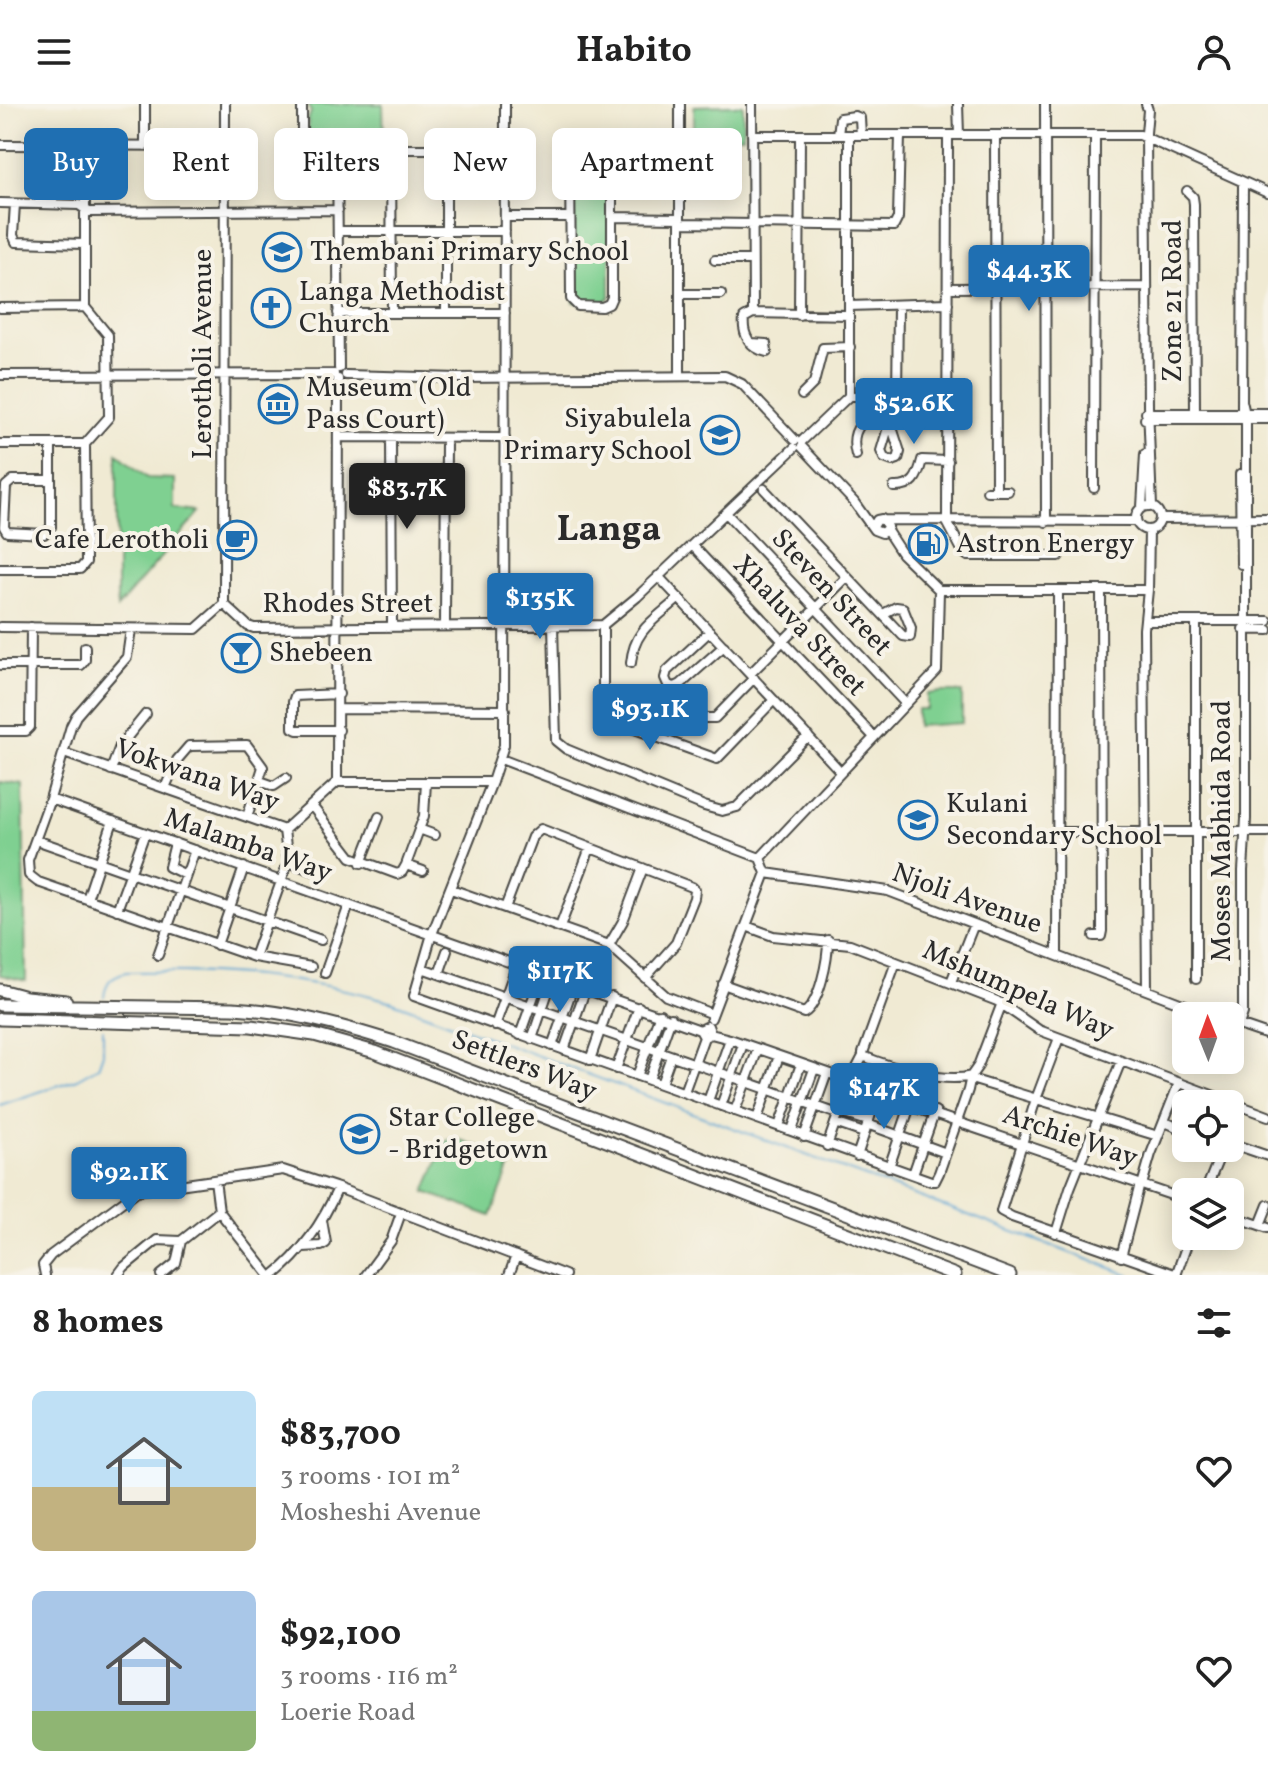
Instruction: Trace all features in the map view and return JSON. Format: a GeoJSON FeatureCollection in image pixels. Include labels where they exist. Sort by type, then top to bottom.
{"type":"FeatureCollection","features":[{"type":"Feature","properties":{"kind":"highway"},"geometry":{"type":"LineString","coordinates":[[0,990],[26,997],[69,1001],[84,1007]]}},
{"type":"Feature","properties":{"kind":"highway","name":"Settlers Way"},"geometry":{"type":"LineString","coordinates":[[0,1005],[264,1010],[353,1029],[1010,1275]]}},
{"type":"Feature","properties":{"kind":"highway","name":"Settlers Way"},"geometry":{"type":"LineString","coordinates":[[0,1019],[251,1026],[314,1035],[355,1046],[955,1275]]}},
{"type":"Feature","properties":{"kind":"street"},"geometry":{"type":"LineString","coordinates":[[145,104],[145,128]]}},
{"type":"Feature","properties":{"kind":"street","name":"Lerotholi Avenue"},"geometry":{"type":"LineString","coordinates":[[225,104],[225,128]]}},
{"type":"Feature","properties":{"kind":"street"},"geometry":{"type":"LineString","coordinates":[[302,104],[302,128]]}},
{"type":"Feature","properties":{"kind":"street"},"geometry":{"type":"LineString","coordinates":[[505,104],[505,128]]}},
{"type":"Feature","properties":{"kind":"street"},"geometry":{"type":"LineString","coordinates":[[680,104],[680,375]]}},
{"type":"Feature","properties":{"kind":"street"},"geometry":{"type":"LineString","coordinates":[[752,104],[753,313]]}},
{"type":"Feature","properties":{"kind":"street"},"geometry":{"type":"LineString","coordinates":[[958,104],[959,135]]}},
{"type":"Feature","properties":{"kind":"street"},"geometry":{"type":"LineString","coordinates":[[1045,104],[1046,522]]}},
{"type":"Feature","properties":{"kind":"street"},"geometry":{"type":"LineString","coordinates":[[1146,104],[1147,507]]}},
{"type":"Feature","properties":{"kind":"street"},"geometry":{"type":"LineString","coordinates":[[838,135],[838,120],[849,116],[860,118],[861,135]]}},
{"type":"Feature","properties":{"kind":"street"},"geometry":{"type":"LineString","coordinates":[[752,135],[1146,137],[1268,193]]}},
{"type":"Feature","properties":{"kind":"street"},"geometry":{"type":"LineString","coordinates":[[799,315],[800,135]]}},
{"type":"Feature","properties":{"kind":"street"},"geometry":{"type":"LineString","coordinates":[[849,135],[849,396]]}},
{"type":"Feature","properties":{"kind":"street"},"geometry":{"type":"LineString","coordinates":[[612,217],[891,227],[896,224],[900,135]]}},
{"type":"Feature","properties":{"kind":"street"},"geometry":{"type":"LineString","coordinates":[[948,135],[947,522],[968,556],[1059,556]]}},
{"type":"Feature","properties":{"kind":"street"},"geometry":{"type":"LineString","coordinates":[[995,135],[996,288],[991,491],[1008,491]]}},
{"type":"Feature","properties":{"kind":"street"},"geometry":{"type":"LineString","coordinates":[[1094,488],[1095,135]]}},
{"type":"Feature","properties":{"kind":"street"},"geometry":{"type":"LineString","coordinates":[[0,145],[24,145]]}},
{"type":"Feature","properties":{"kind":"street"},"geometry":{"type":"LineString","coordinates":[[577,145],[605,145],[612,153],[612,217],[612,300],[605,306],[576,306],[571,299],[570,217],[571,152],[577,145]]}},
{"type":"Feature","properties":{"kind":"street","name":"Moses Mabhida Road"},"geometry":{"type":"LineString","coordinates":[[1243,182],[1243,1002]]}},
{"type":"Feature","properties":{"kind":"street","name":"Zone 21 Road"},"geometry":{"type":"LineString","coordinates":[[1187,191],[1194,204],[1195,413]]}},
{"type":"Feature","properties":{"kind":"street"},"geometry":{"type":"LineString","coordinates":[[0,569],[80,569],[84,566],[85,444],[109,417],[110,375],[108,335],[85,307],[84,200]]}},
{"type":"Feature","properties":{"kind":"street","name":"Lerotholi Avenue"},"geometry":{"type":"LineString","coordinates":[[224,604],[225,200]]}},
{"type":"Feature","properties":{"kind":"street"},"geometry":{"type":"LineString","coordinates":[[338,200],[337,782],[492,782]]}},
{"type":"Feature","properties":{"kind":"street"},"geometry":{"type":"LineString","coordinates":[[392,200],[392,313]]}},
{"type":"Feature","properties":{"kind":"street"},"geometry":{"type":"LineString","coordinates":[[446,200],[446,313]]}},
{"type":"Feature","properties":{"kind":"street"},"geometry":{"type":"LineString","coordinates":[[505,200],[504,745],[432,934],[413,993],[416,998],[927,1180],[936,1179],[971,1077],[1002,1003]]}},
{"type":"Feature","properties":{"kind":"street"},"geometry":{"type":"LineString","coordinates":[[0,203],[79,205],[89,212],[338,210]]}},
{"type":"Feature","properties":{"kind":"street"},"geometry":{"type":"LineString","coordinates":[[15,204],[13,235],[16,242],[84,244]]}},
{"type":"Feature","properties":{"kind":"street"},"geometry":{"type":"LineString","coordinates":[[505,217],[570,217]]}},
{"type":"Feature","properties":{"kind":"street"},"geometry":{"type":"LineString","coordinates":[[338,231],[505,231]]}},
{"type":"Feature","properties":{"kind":"street"},"geometry":{"type":"LineString","coordinates":[[715,260],[752,260]]}},
{"type":"Feature","properties":{"kind":"street"},"geometry":{"type":"LineString","coordinates":[[948,288],[1147,287]]}},
{"type":"Feature","properties":{"kind":"street"},"geometry":{"type":"LineString","coordinates":[[680,294],[721,294]]}},
{"type":"Feature","properties":{"kind":"street"},"geometry":{"type":"LineString","coordinates":[[752,343],[744,336],[743,328],[744,317],[753,313],[799,315],[948,303]]}},
{"type":"Feature","properties":{"kind":"street"},"geometry":{"type":"LineString","coordinates":[[856,455],[853,439],[859,425],[873,415],[890,417],[894,397],[898,305]]}},
{"type":"Feature","properties":{"kind":"street"},"geometry":{"type":"LineString","coordinates":[[0,308],[85,307]]}},
{"type":"Feature","properties":{"kind":"street"},"geometry":{"type":"LineString","coordinates":[[338,313],[505,313]]}},
{"type":"Feature","properties":{"kind":"street"},"geometry":{"type":"LineString","coordinates":[[802,395],[816,379],[823,348],[850,347]]}},
{"type":"Feature","properties":{"kind":"street"},"geometry":{"type":"LineString","coordinates":[[0,375],[339,374],[383,378],[720,375],[736,379],[854,502],[882,526],[902,554],[939,590],[1148,590]]}},
{"type":"Feature","properties":{"kind":"street"},"geometry":{"type":"LineString","coordinates":[[774,700],[717,759],[610,720],[604,717],[603,712],[603,625],[849,396],[947,396]]}},
{"type":"Feature","properties":{"kind":"street"},"geometry":{"type":"LineString","coordinates":[[1148,414],[1243,414]]}},
{"type":"Feature","properties":{"kind":"street"},"geometry":{"type":"LineString","coordinates":[[1148,414],[1268,416]]}},
{"type":"Feature","properties":{"kind":"street"},"geometry":{"type":"LineString","coordinates":[[338,437],[505,438]]}},
{"type":"Feature","properties":{"kind":"street"},"geometry":{"type":"LineString","coordinates":[[391,437],[392,625]]}},
{"type":"Feature","properties":{"kind":"street"},"geometry":{"type":"LineString","coordinates":[[445,625],[446,438]]}},
{"type":"Feature","properties":{"kind":"street"},"geometry":{"type":"LineString","coordinates":[[0,444],[85,444]]}},
{"type":"Feature","properties":{"kind":"street"},"geometry":{"type":"LineString","coordinates":[[51,444],[51,480],[51,525],[47,532],[7,532],[4,527],[6,486],[9,482],[51,480]]}},
{"type":"Feature","properties":{"kind":"street"},"geometry":{"type":"LineString","coordinates":[[894,487],[913,482],[922,460],[948,461]]}},
{"type":"Feature","properties":{"kind":"street"},"geometry":{"type":"LineString","coordinates":[[764,489],[883,614]]}},
{"type":"Feature","properties":{"kind":"street"},"geometry":{"type":"LineString","coordinates":[[1147,507],[1157,511],[1160,519],[1156,527],[1149,530],[1140,528],[1136,521],[1137,512],[1147,507]]}},
{"type":"Feature","properties":{"kind":"street","name":"Steven Street"},"geometry":{"type":"LineString","coordinates":[[726,513],[905,703]]}},
{"type":"Feature","properties":{"kind":"street"},"geometry":{"type":"LineString","coordinates":[[1160,519],[1268,518]]}},
{"type":"Feature","properties":{"kind":"street"},"geometry":{"type":"LineString","coordinates":[[882,526],[919,522],[1136,521]]}},
{"type":"Feature","properties":{"kind":"street"},"geometry":{"type":"LineString","coordinates":[[1147,990],[1144,817],[1145,621],[1149,530]]}},
{"type":"Feature","properties":{"kind":"street","name":"Xhaluva Street"},"geometry":{"type":"LineString","coordinates":[[692,545],[874,737]]}},
{"type":"Feature","properties":{"kind":"street"},"geometry":{"type":"LineString","coordinates":[[658,576],[841,772]]}},
{"type":"Feature","properties":{"kind":"street"},"geometry":{"type":"LineString","coordinates":[[694,718],[715,718],[782,642],[847,577]]}},
{"type":"Feature","properties":{"kind":"street"},"geometry":{"type":"LineString","coordinates":[[760,858],[938,668],[939,590]]}},
{"type":"Feature","properties":{"kind":"street"},"geometry":{"type":"LineString","coordinates":[[1057,955],[1058,590]]}},
{"type":"Feature","properties":{"kind":"street"},"geometry":{"type":"LineString","coordinates":[[1094,936],[1102,933],[1101,590]]}},
{"type":"Feature","properties":{"kind":"street"},"geometry":{"type":"LineString","coordinates":[[631,663],[633,643],[638,635],[679,598]]}},
{"type":"Feature","properties":{"kind":"street"},"geometry":{"type":"LineString","coordinates":[[0,627],[196,629],[224,604]]}},
{"type":"Feature","properties":{"kind":"street","name":"Rhodes Street"},"geometry":{"type":"LineString","coordinates":[[224,604],[254,628],[603,625]]}},
{"type":"Feature","properties":{"kind":"street"},"geometry":{"type":"LineString","coordinates":[[1145,621],[1196,621],[1268,630]]}},
{"type":"Feature","properties":{"kind":"street"},"geometry":{"type":"LineString","coordinates":[[1196,621],[1196,979]]}},
{"type":"Feature","properties":{"kind":"street"},"geometry":{"type":"LineString","coordinates":[[1244,628],[1268,621]]}},
{"type":"Feature","properties":{"kind":"street"},"geometry":{"type":"LineString","coordinates":[[553,625],[554,724],[556,741],[566,749],[704,806],[726,812],[741,805],[808,736]]}},
{"type":"Feature","properties":{"kind":"street"},"geometry":{"type":"LineString","coordinates":[[0,731],[26,731],[30,727],[31,627]]}},
{"type":"Feature","properties":{"kind":"street"},"geometry":{"type":"LineString","coordinates":[[131,629],[127,657],[76,716],[27,864],[32,878],[254,957],[311,967]]}},
{"type":"Feature","properties":{"kind":"street"},"geometry":{"type":"LineString","coordinates":[[710,631],[667,671],[665,678],[668,685],[675,687],[681,684],[724,646]]}},
{"type":"Feature","properties":{"kind":"street"},"geometry":{"type":"LineString","coordinates":[[0,665],[81,665],[85,647]]}},
{"type":"Feature","properties":{"kind":"street"},"geometry":{"type":"LineString","coordinates":[[339,694],[297,695],[293,702],[295,729],[339,730]]}},
{"type":"Feature","properties":{"kind":"street"},"geometry":{"type":"LineString","coordinates":[[339,709],[505,710]]}},
{"type":"Feature","properties":{"kind":"street"},"geometry":{"type":"LineString","coordinates":[[111,770],[120,746],[146,714]]}},
{"type":"Feature","properties":{"kind":"street"},"geometry":{"type":"LineString","coordinates":[[165,788],[177,760],[192,745],[247,745],[262,765],[260,781],[247,817]]}},
{"type":"Feature","properties":{"kind":"street","name":"Vokwana Way"},"geometry":{"type":"LineString","coordinates":[[64,753],[284,830],[337,782]]}},
{"type":"Feature","properties":{"kind":"street"},"geometry":{"type":"LineString","coordinates":[[501,759],[760,858],[766,873],[684,1092]]}},
{"type":"Feature","properties":{"kind":"street"},"geometry":{"type":"LineString","coordinates":[[260,781],[274,786],[286,778]]}},
{"type":"Feature","properties":{"kind":"street"},"geometry":{"type":"LineString","coordinates":[[312,806],[348,855],[361,863],[397,874],[406,865],[425,811],[426,782]]}},
{"type":"Feature","properties":{"kind":"street","name":"Malamba Way"},"geometry":{"type":"LineString","coordinates":[[50,799],[639,1007]]}},
{"type":"Feature","properties":{"kind":"street"},"geometry":{"type":"LineString","coordinates":[[361,863],[379,817]]}},
{"type":"Feature","properties":{"kind":"street"},"geometry":{"type":"LineString","coordinates":[[87,899],[113,821]]}},
{"type":"Feature","properties":{"kind":"street"},"geometry":{"type":"LineString","coordinates":[[419,829],[435,835]]}},
{"type":"Feature","properties":{"kind":"street"},"geometry":{"type":"LineString","coordinates":[[254,957],[288,862],[284,830]]}},
{"type":"Feature","properties":{"kind":"street"},"geometry":{"type":"LineString","coordinates":[[505,908],[537,831],[543,830],[692,887],[695,892],[676,943],[645,978]]}},
{"type":"Feature","properties":{"kind":"street"},"geometry":{"type":"LineString","coordinates":[[1057,832],[1268,832]]}},
{"type":"Feature","properties":{"kind":"street"},"geometry":{"type":"LineString","coordinates":[[117,910],[145,833]]}},
{"type":"Feature","properties":{"kind":"street"},"geometry":{"type":"LineString","coordinates":[[36,840],[321,940]]}},
{"type":"Feature","properties":{"kind":"street"},"geometry":{"type":"LineString","coordinates":[[175,843],[169,867],[186,875]]}},
{"type":"Feature","properties":{"kind":"street"},"geometry":{"type":"LineString","coordinates":[[560,927],[590,848]]}},
{"type":"Feature","properties":{"kind":"street"},"geometry":{"type":"LineString","coordinates":[[158,955],[195,850]]}},
{"type":"Feature","properties":{"kind":"street"},"geometry":{"type":"LineString","coordinates":[[288,862],[314,871]]}},
{"type":"Feature","properties":{"kind":"street"},"geometry":{"type":"LineString","coordinates":[[406,865],[423,871]]}},
{"type":"Feature","properties":{"kind":"street"},"geometry":{"type":"LineString","coordinates":[[217,945],[244,867]]}},
{"type":"Feature","properties":{"kind":"street"},"geometry":{"type":"LineString","coordinates":[[609,945],[621,926],[643,868]]}},
{"type":"Feature","properties":{"kind":"street","name":"Njoli Avenue"},"geometry":{"type":"LineString","coordinates":[[766,873],[888,891],[1178,1002]]}},
{"type":"Feature","properties":{"kind":"street"},"geometry":{"type":"LineString","coordinates":[[451,889],[609,945],[670,999],[712,1014]]}},
{"type":"Feature","properties":{"kind":"street"},"geometry":{"type":"LineString","coordinates":[[325,973],[349,905]]}},
{"type":"Feature","properties":{"kind":"street"},"geometry":{"type":"LineString","coordinates":[[951,982],[974,924]]}},
{"type":"Feature","properties":{"kind":"street","name":"Mshumpela Way"},"geometry":{"type":"LineString","coordinates":[[746,926],[773,936],[850,944],[1002,1003],[1032,1026],[1059,1038],[1198,1090]]}},
{"type":"Feature","properties":{"kind":"street"},"geometry":{"type":"LineString","coordinates":[[723,984],[804,1013],[810,1008],[827,962],[828,940]]}},
{"type":"Feature","properties":{"kind":"street"},"geometry":{"type":"LineString","coordinates":[[439,974],[447,951]]}},
{"type":"Feature","properties":{"kind":"street"},"geometry":{"type":"LineString","coordinates":[[827,1146],[896,962]]}},
{"type":"Feature","properties":{"kind":"street"},"geometry":{"type":"LineString","coordinates":[[495,1026],[517,964]]}},
{"type":"Feature","properties":{"kind":"street"},"geometry":{"type":"LineString","coordinates":[[422,968],[946,1153]]}},
{"type":"Feature","properties":{"kind":"street"},"geometry":{"type":"LineString","coordinates":[[520,1035],[542,973]]}},
{"type":"Feature","properties":{"kind":"street"},"geometry":{"type":"LineString","coordinates":[[532,1039],[553,977]]}},
{"type":"Feature","properties":{"kind":"street"},"geometry":{"type":"LineString","coordinates":[[552,1046],[574,984]]}},
{"type":"Feature","properties":{"kind":"street"},"geometry":{"type":"LineString","coordinates":[[564,1050],[586,988]]}},
{"type":"Feature","properties":{"kind":"street"},"geometry":{"type":"LineString","coordinates":[[590,1060],[612,997]]}},
{"type":"Feature","properties":{"kind":"street"},"geometry":{"type":"LineString","coordinates":[[616,1069],[639,1007]]}},
{"type":"Feature","properties":{"kind":"street","name":"Archie Way"},"geometry":{"type":"LineString","coordinates":[[639,1007],[850,1081],[910,1106],[1172,1195]]}},
{"type":"Feature","properties":{"kind":"street"},"geometry":{"type":"LineString","coordinates":[[637,1076],[660,1014]]}},
{"type":"Feature","properties":{"kind":"street"},"geometry":{"type":"LineString","coordinates":[[649,1080],[671,1018]]}},
{"type":"Feature","properties":{"kind":"street"},"geometry":{"type":"LineString","coordinates":[[1244,1027],[1268,1035]]}},
{"type":"Feature","properties":{"kind":"street"},"geometry":{"type":"LineString","coordinates":[[1059,1038],[1021,1143],[1002,1212],[1176,1275],[1185,1250]]}},
{"type":"Feature","properties":{"kind":"street"},"geometry":{"type":"LineString","coordinates":[[708,1101],[730,1039]]}},
{"type":"Feature","properties":{"kind":"street"},"geometry":{"type":"LineString","coordinates":[[721,1106],[743,1044]]}},
{"type":"Feature","properties":{"kind":"street"},"geometry":{"type":"LineString","coordinates":[[735,1111],[758,1049]]}},
{"type":"Feature","properties":{"kind":"street"},"geometry":{"type":"LineString","coordinates":[[661,1084],[671,1056]]}},
{"type":"Feature","properties":{"kind":"street"},"geometry":{"type":"LineString","coordinates":[[757,1119],[779,1056]]}},
{"type":"Feature","properties":{"kind":"street"},"geometry":{"type":"LineString","coordinates":[[863,1056],[898,1070],[971,1077],[1036,1099],[1100,1115],[1158,1136]]}},
{"type":"Feature","properties":{"kind":"street"},"geometry":{"type":"LineString","coordinates":[[1056,1233],[1121,1061]]}},
{"type":"Feature","properties":{"kind":"street"},"geometry":{"type":"LineString","coordinates":[[779,1126],[801,1064]]}},
{"type":"Feature","properties":{"kind":"street"},"geometry":{"type":"LineString","coordinates":[[792,1130],[814,1069]]}},
{"type":"Feature","properties":{"kind":"street"},"geometry":{"type":"LineString","coordinates":[[804,1137],[827,1073]]}},
{"type":"Feature","properties":{"kind":"street"},"geometry":{"type":"LineString","coordinates":[[1121,1257],[1141,1185],[1179,1083]]}},
{"type":"Feature","properties":{"kind":"street"},"geometry":{"type":"LineString","coordinates":[[857,1156],[878,1093]]}},
{"type":"Feature","properties":{"kind":"street"},"geometry":{"type":"LineString","coordinates":[[843,1102],[871,1112]]}},
{"type":"Feature","properties":{"kind":"street"},"geometry":{"type":"LineString","coordinates":[[889,1167],[910,1106]]}},
{"type":"Feature","properties":{"kind":"street","name":"Mshumpela Way"},"geometry":{"type":"LineString","coordinates":[[1244,1107],[1268,1116]]}},
{"type":"Feature","properties":{"kind":"street"},"geometry":{"type":"LineString","coordinates":[[913,1174],[933,1113]]}},
{"type":"Feature","properties":{"kind":"street"},"geometry":{"type":"LineString","coordinates":[[1165,1122],[1172,1125]]}},
{"type":"Feature","properties":{"kind":"street"},"geometry":{"type":"LineString","coordinates":[[1244,1148],[1268,1156]]}},
{"type":"Feature","properties":{"kind":"street"},"geometry":{"type":"LineString","coordinates":[[44,1271],[51,1255],[137,1191],[283,1170],[565,1275]]}},
{"type":"Feature","properties":{"kind":"street"},"geometry":{"type":"LineString","coordinates":[[215,1180],[219,1211],[271,1275],[303,1247],[322,1220],[338,1188]]}},
{"type":"Feature","properties":{"kind":"street"},"geometry":{"type":"LineString","coordinates":[[1244,1220],[1264,1227],[1268,1205]]}},
{"type":"Feature","properties":{"kind":"street"},"geometry":{"type":"LineString","coordinates":[[161,1275],[176,1263],[181,1241],[219,1211]]}},
{"type":"Feature","properties":{"kind":"street"},"geometry":{"type":"LineString","coordinates":[[366,1275],[391,1241],[401,1213]]}},
{"type":"Feature","properties":{"kind":"street"},"geometry":{"type":"LineString","coordinates":[[303,1247],[326,1243],[322,1220]]}},
{"type":"Feature","properties":{"kind":"street"},"geometry":{"type":"LineString","coordinates":[[118,1275],[157,1240],[181,1241]]}},
{"type":"Feature","properties":{"kind":"street"},"geometry":{"type":"LineString","coordinates":[[509,1275],[516,1256]]}},
{"type":"Feature","properties":{"kind":"green space"},"geometry":{"type":"Polygon","coordinates":[[[308,104],[383,104],[384,128],[308,128],[311,112],[308,104]]]}},
{"type":"Feature","properties":{"kind":"green space"},"geometry":{"type":"Polygon","coordinates":[[[743,105],[743,136],[742,128],[694,128],[694,106],[743,105]]]}},
{"type":"Feature","properties":{"kind":"green space"},"geometry":{"type":"Polygon","coordinates":[[[573,200],[610,200],[610,297],[603,304],[574,302],[573,200]]]}},
{"type":"Feature","properties":{"kind":"green space"},"geometry":{"type":"Polygon","coordinates":[[[117,453],[147,478],[175,479],[175,509],[200,512],[117,608],[117,453]]]}},
{"type":"Feature","properties":{"kind":"green space"},"geometry":{"type":"Polygon","coordinates":[[[962,692],[962,723],[917,726],[917,709],[927,709],[927,694],[962,692]]]}},
{"type":"Feature","properties":{"kind":"green space"},"geometry":{"type":"Polygon","coordinates":[[[0,782],[23,785],[26,981],[0,975],[0,782]]]}},
{"type":"Feature","properties":{"kind":"green space"},"geometry":{"type":"Polygon","coordinates":[[[455,1138],[508,1158],[511,1164],[491,1216],[425,1192],[446,1141],[455,1138]]]}},
{"type":"Feature","properties":{"kind":"waterway"},"geometry":{"type":"LineString","coordinates":[[104,997],[110,980],[126,972],[260,976],[357,992],[390,1001],[1130,1275]]}},
{"type":"Feature","properties":{"kind":"waterway"},"geometry":{"type":"LineString","coordinates":[[0,1105],[77,1079],[98,1067],[103,1053],[103,1029]]}},
{"type":"Feature","properties":{"kind":"place","name":"Thembani Primary School"},"geometry":{"type":"Point","coordinates":[282,252]}},
{"type":"Feature","properties":{"kind":"place","name":"Langa Methodist Church"},"geometry":{"type":"Point","coordinates":[271,308]}},
{"type":"Feature","properties":{"kind":"place","name":"Museum (Old Pass Court)"},"geometry":{"type":"Point","coordinates":[278,404]}},
{"type":"Feature","properties":{"kind":"place","name":"Siyabulela Primary School"},"geometry":{"type":"Point","coordinates":[720,435]}},
{"type":"Feature","properties":{"kind":"place","name":"Cafe Lerotholi"},"geometry":{"type":"Point","coordinates":[237,540]}},
{"type":"Feature","properties":{"kind":"place","name":"Astron Energy"},"geometry":{"type":"Point","coordinates":[928,544]}},
{"type":"Feature","properties":{"kind":"place","name":"Shebeen"},"geometry":{"type":"Point","coordinates":[241,653]}},
{"type":"Feature","properties":{"kind":"place","name":"Kulani Secondary School"},"geometry":{"type":"Point","coordinates":[918,820]}},
{"type":"Feature","properties":{"kind":"place","name":"Star College - Bridgetown"},"geometry":{"type":"Point","coordinates":[360,1134]}},
{"type":"Feature","properties":{"kind":"district","name":"Langa"},"geometry":{"type":"Point","coordinates":[609,531]}}]}
